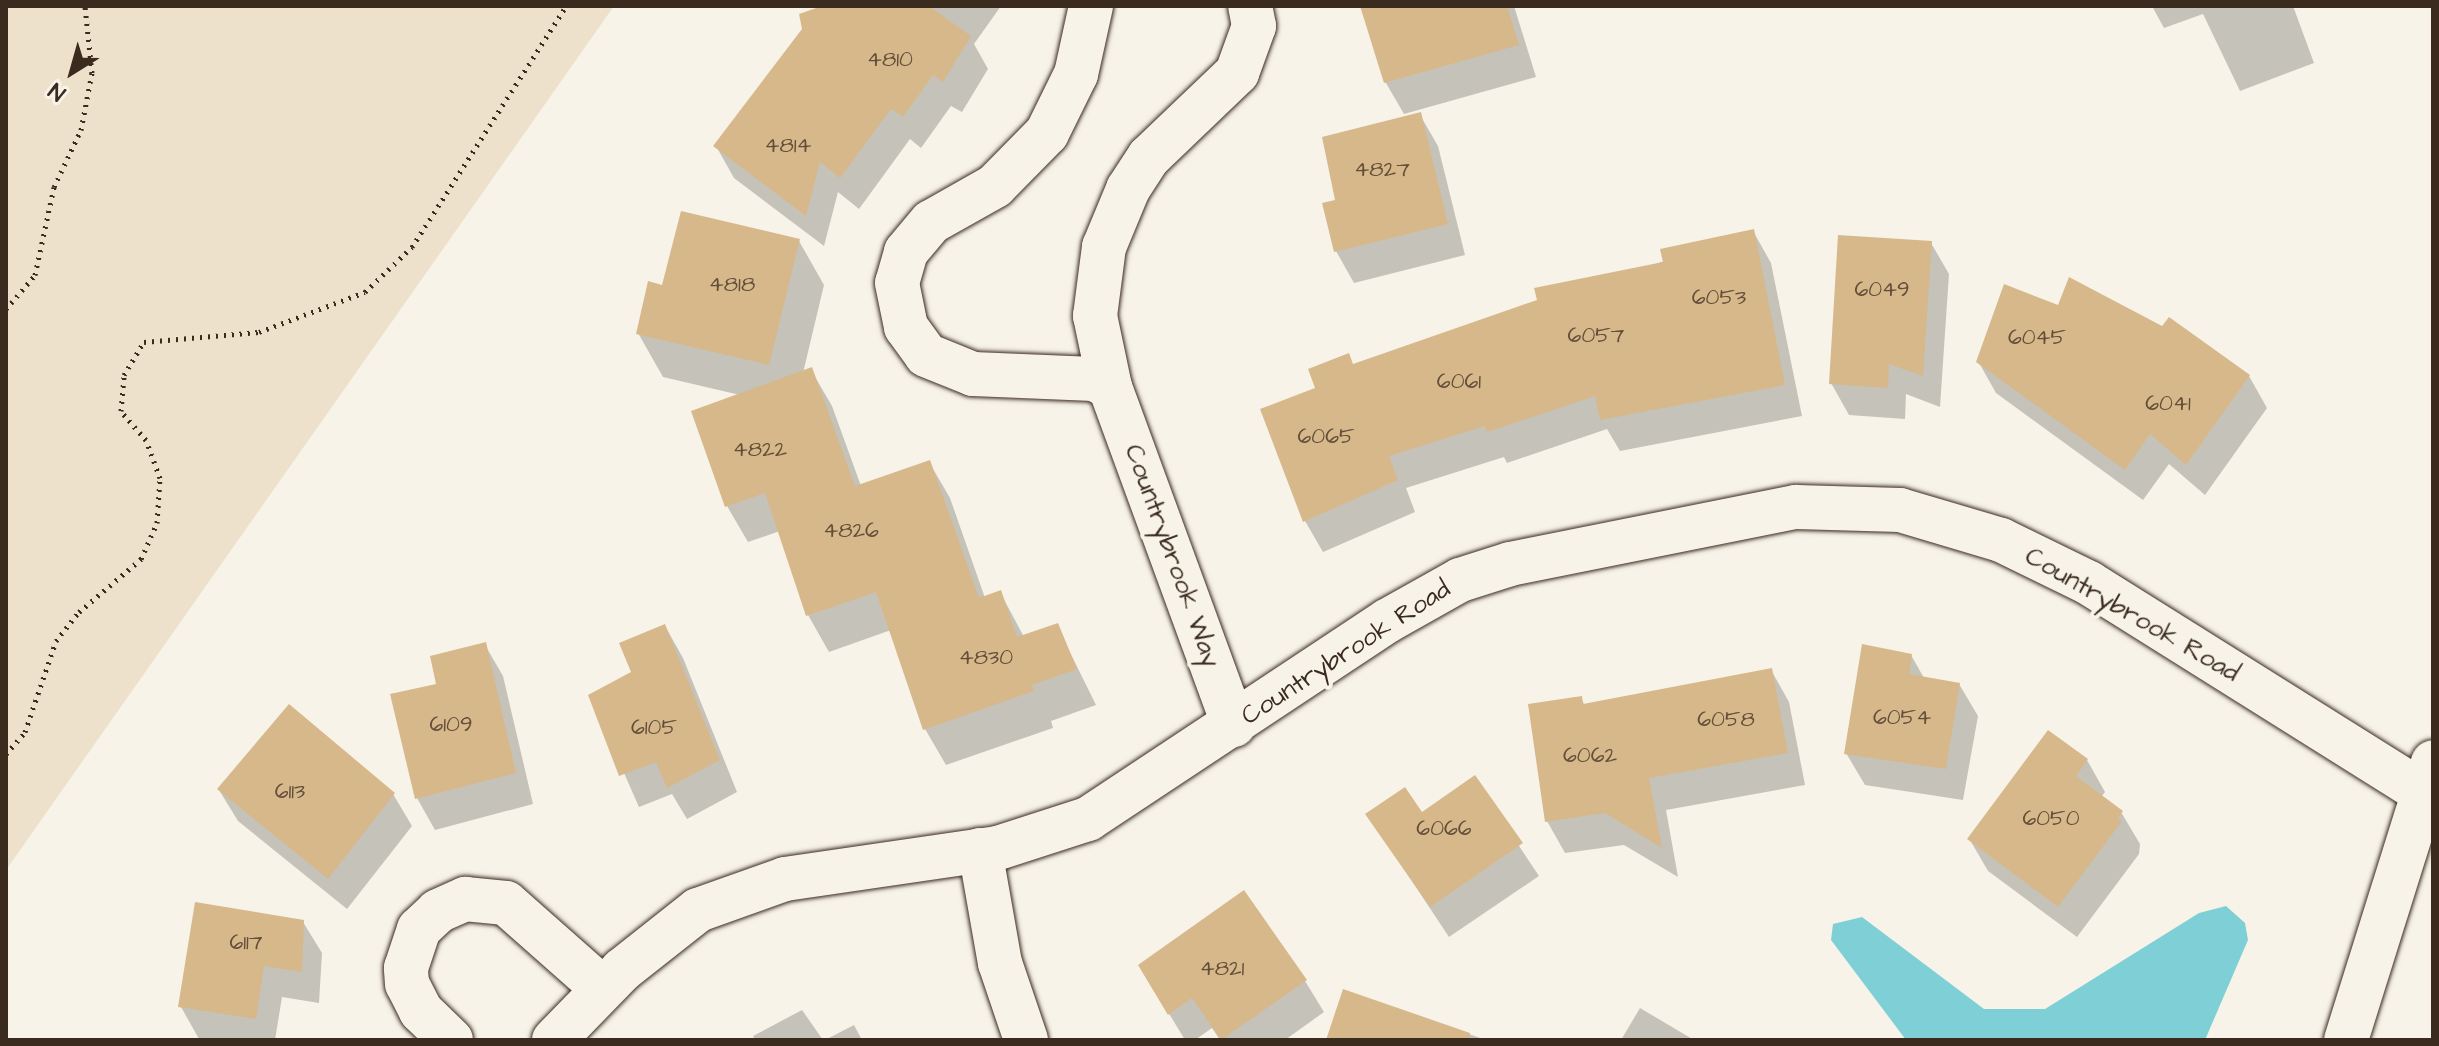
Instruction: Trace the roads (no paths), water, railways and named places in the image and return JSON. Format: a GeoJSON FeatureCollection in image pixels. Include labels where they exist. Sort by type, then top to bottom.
{"type":"FeatureCollection","features":[{"type":"Feature","properties":{"kind":"street"},"geometry":{"type":"LineString","coordinates":[[1091,6],[1076,74],[1047,133],[995,186],[918,234],[906,252],[898,300],[906,327],[926,355],[973,374],[1094,379],[1110,387]]}},
{"type":"Feature","properties":{"kind":"street","name":"Countrybrook Way"},"geometry":{"type":"LineString","coordinates":[[1234,725],[1110,387],[1095,316],[1104,247],[1123,199],[1149,157],[1237,73],[1254,26],[1250,6]]}},
{"type":"Feature","properties":{"kind":"street","name":"Countrybrook Road"},"geometry":{"type":"LineString","coordinates":[[554,1040],[602,988],[661,935],[698,910],[740,893],[840,868],[980,850],[1036,838],[1106,811],[1387,621],[1460,580],[1510,564],[1796,507],[1874,508],[1927,515],[2001,540],[2089,583],[2429,784]]}},
{"type":"Feature","properties":{"kind":"street"},"geometry":{"type":"LineString","coordinates":[[2346,1040],[2429,784]]}},
{"type":"Feature","properties":{"kind":"street"},"geometry":{"type":"LineString","coordinates":[[980,850],[1000,963],[1026,1040]]}},
{"type":"Feature","properties":{"kind":"street"},"geometry":{"type":"LineString","coordinates":[[451,1040],[421,1011],[407,984],[406,968],[419,929],[438,911],[465,899],[506,903],[602,988]]}},
{"type":"Feature","properties":{"kind":"water"},"geometry":{"type":"Polygon","coordinates":[[[2226,906],[2245,923],[2248,940],[2205,1040],[1906,1040],[1831,940],[1833,924],[1862,917],[1984,1009],[2045,1009],[2199,913],[2226,906]]]}}]}
